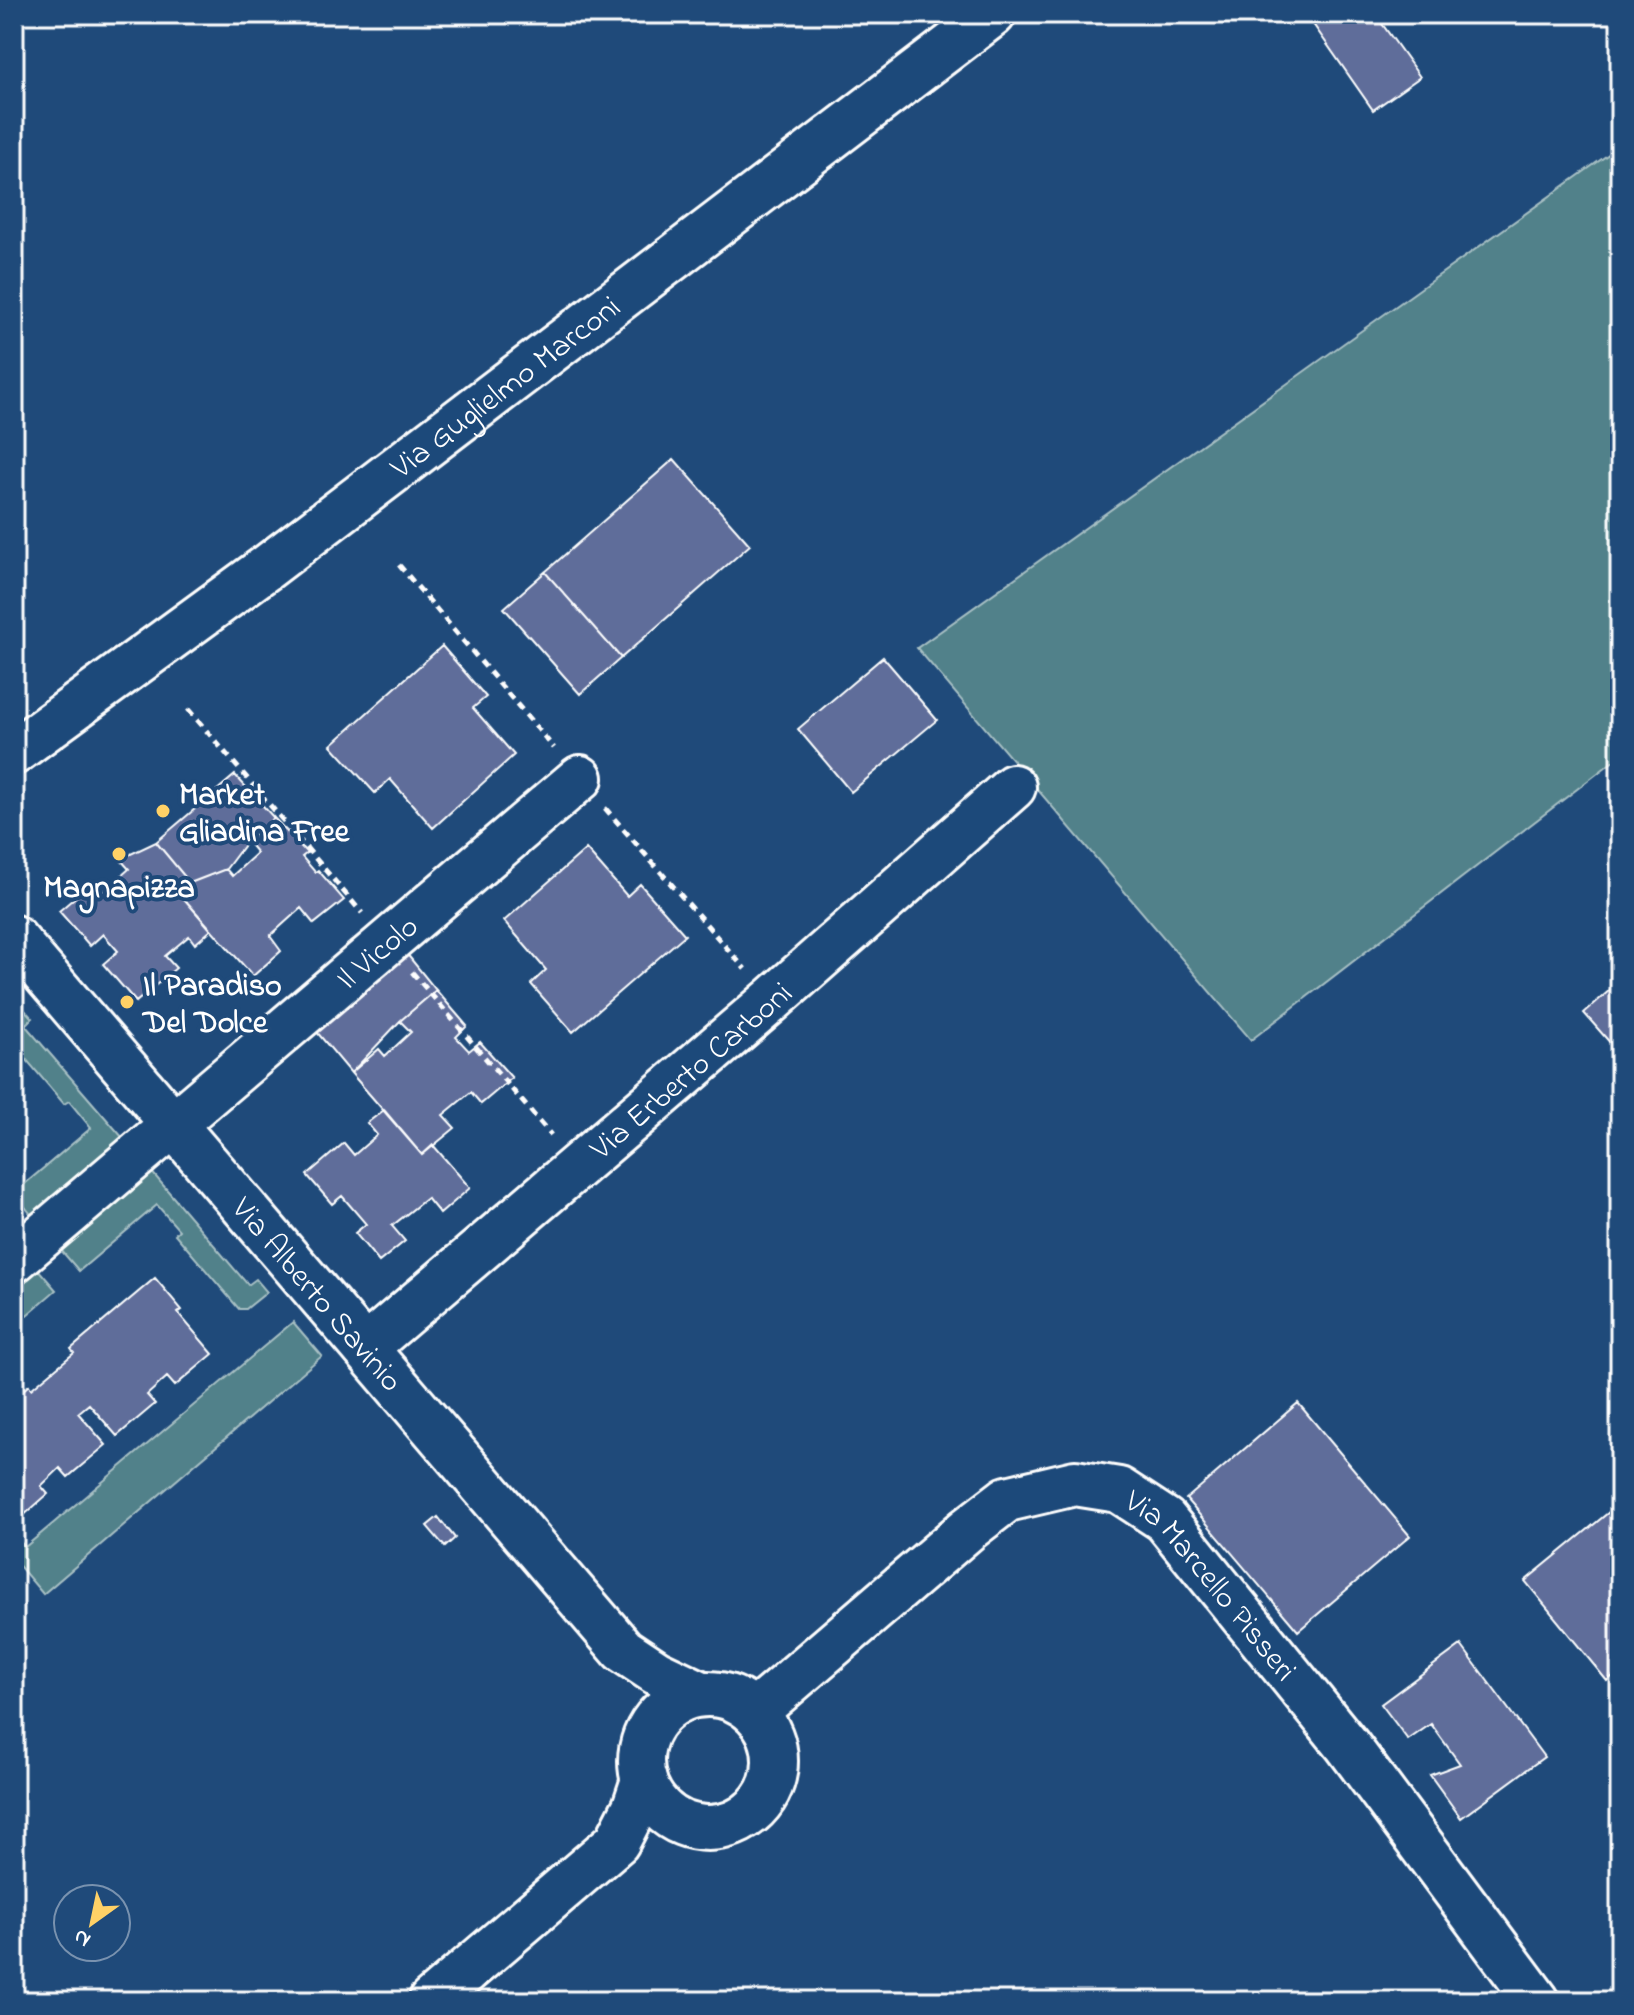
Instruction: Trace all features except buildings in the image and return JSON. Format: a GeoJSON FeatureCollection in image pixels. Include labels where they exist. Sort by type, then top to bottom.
{"type":"FeatureCollection","features":[{"type":"Feature","properties":{"kind":"street","name":"Via Guglielmo Marconi"},"geometry":{"type":"LineString","coordinates":[[14,752],[266,568],[993,14]]}},
{"type":"Feature","properties":{"kind":"street","name":"Il Vicolo"},"geometry":{"type":"LineString","coordinates":[[14,1260],[580,778]]}},
{"type":"Feature","properties":{"kind":"street","name":"Via Erberto Carboni"},"geometry":{"type":"LineString","coordinates":[[365,1348],[772,1000],[1013,787]]}},
{"type":"Feature","properties":{"kind":"street","name":"Via Alberto Savinio"},"geometry":{"type":"LineString","coordinates":[[14,938],[623,1650]]}},
{"type":"Feature","properties":{"kind":"street","name":"Via Marcello Pisseri"},"geometry":{"type":"LineString","coordinates":[[755,1712],[1007,1499],[1075,1483],[1119,1490],[1165,1520],[1347,1745],[1537,2001]]}},
{"type":"Feature","properties":{"kind":"street"},"geometry":{"type":"LineString","coordinates":[[623,1650],[656,1672],[702,1694]]}},
{"type":"Feature","properties":{"kind":"street"},"geometry":{"type":"LineString","coordinates":[[623,1650],[637,1682],[646,1736]]}},
{"type":"Feature","properties":{"kind":"street"},"geometry":{"type":"LineString","coordinates":[[617,1842],[691,1825],[714,1827],[736,1822],[754,1810],[767,1793],[775,1772],[775,1750],[768,1729],[755,1712],[736,1700],[716,1694],[702,1694],[673,1703],[657,1717],[646,1736],[641,1758],[644,1780],[655,1800],[671,1816],[691,1825]]}},
{"type":"Feature","properties":{"kind":"street"},"geometry":{"type":"LineString","coordinates":[[431,2001],[617,1842],[635,1807],[644,1780]]}},
{"type":"Feature","properties":{"kind":"green space"},"geometry":{"type":"Polygon","coordinates":[[[1620,146],[1620,756],[1251,1040],[917,648],[1620,146]]]}},
{"type":"Feature","properties":{"kind":"green space"},"geometry":{"type":"Polygon","coordinates":[[[22,1007],[32,1018],[25,1025],[129,1145],[38,1223],[14,1193],[91,1128],[69,1101],[64,1104],[14,1045],[14,1013],[22,1007]]]}},
{"type":"Feature","properties":{"kind":"green space"},"geometry":{"type":"Polygon","coordinates":[[[145,1164],[248,1285],[256,1279],[267,1292],[246,1309],[239,1309],[175,1234],[179,1230],[157,1205],[79,1271],[54,1242],[145,1164]]]}},
{"type":"Feature","properties":{"kind":"green space"},"geometry":{"type":"Polygon","coordinates":[[[31,1261],[56,1290],[14,1326],[14,1276],[31,1261]]]}},
{"type":"Feature","properties":{"kind":"green space"},"geometry":{"type":"Polygon","coordinates":[[[293,1322],[322,1356],[43,1594],[14,1560],[14,1535],[25,1547],[293,1322]]]}},
{"type":"Feature","properties":{"kind":"place","name":"Market Gliadina Free"},"geometry":{"type":"Point","coordinates":[163,811]}},
{"type":"Feature","properties":{"kind":"place","name":"Magnapizza"},"geometry":{"type":"Point","coordinates":[119,854]}},
{"type":"Feature","properties":{"kind":"place","name":"Il Paradiso Del Dolce"},"geometry":{"type":"Point","coordinates":[127,1002]}}]}
